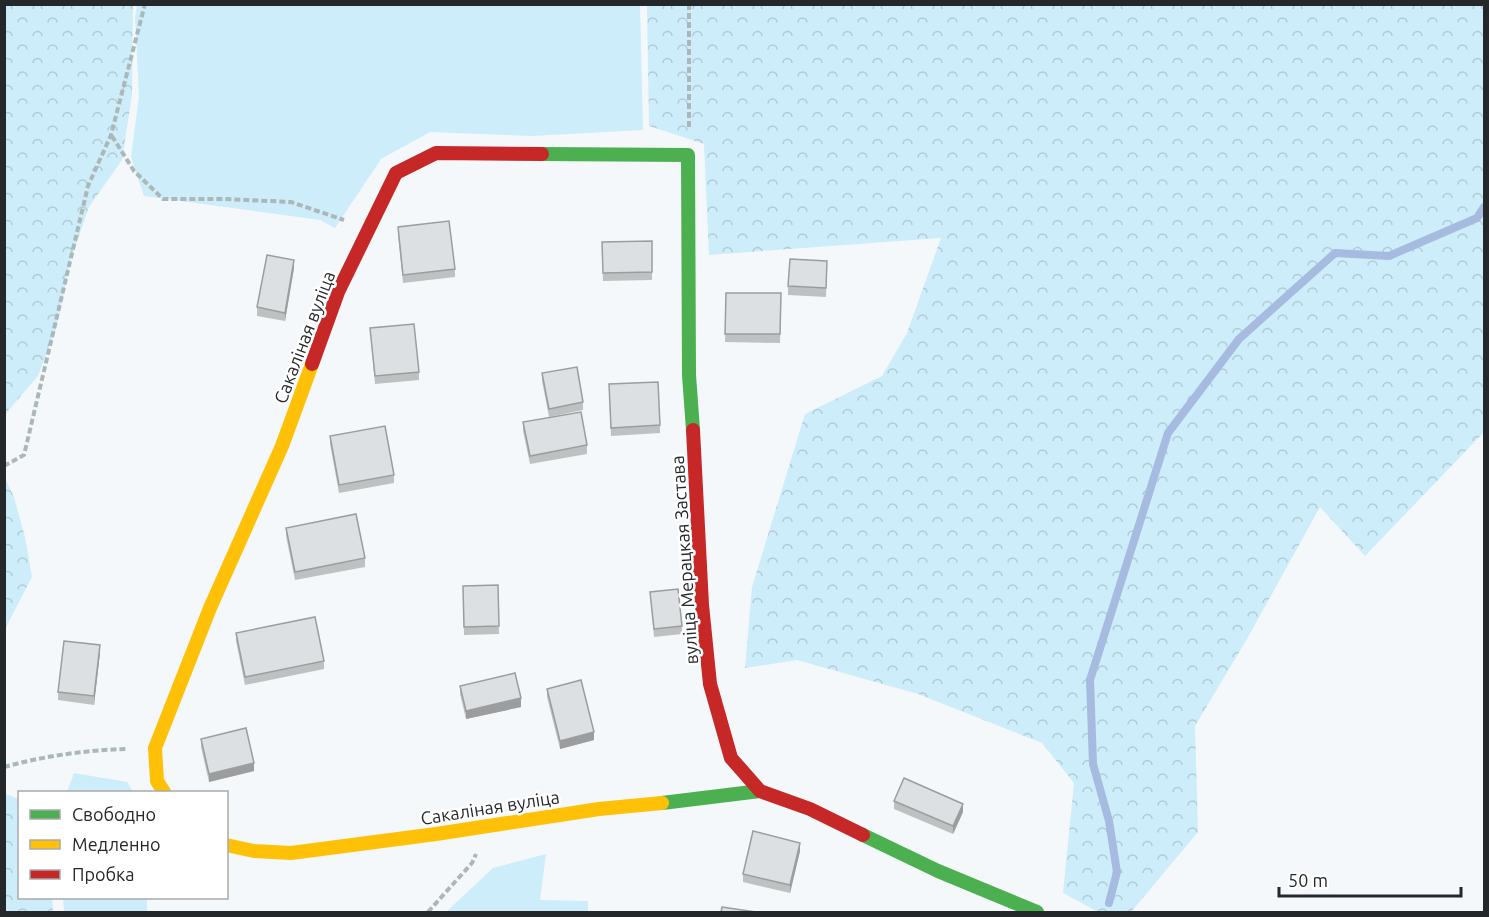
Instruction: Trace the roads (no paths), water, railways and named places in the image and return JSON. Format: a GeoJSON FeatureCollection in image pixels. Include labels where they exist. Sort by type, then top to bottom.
{"type":"FeatureCollection","features":[{"type":"Feature","properties":{"kind":"street","name":"Сакаліная вуліца"},"geometry":{"type":"LineString","coordinates":[[163,791],[157,781],[155,748],[210,608],[282,446],[338,292],[396,173],[436,153],[688,155]]}},
{"type":"Feature","properties":{"kind":"street","name":"вуліца Мерацкая Застава"},"geometry":{"type":"LineString","coordinates":[[688,155],[689,375],[698,502],[702,605],[711,684],[731,758],[760,791],[810,809],[938,871],[1037,912]]}},
{"type":"Feature","properties":{"kind":"street","name":"Сакаліная вуліца"},"geometry":{"type":"LineString","coordinates":[[228,845],[254,851],[291,853],[599,809],[760,791]]}},
{"type":"Feature","properties":{"kind":"waterway"},"geometry":{"type":"LineString","coordinates":[[1109,903],[1117,872],[1109,821],[1093,764],[1090,680],[1168,433],[1239,339],[1335,253],[1389,256],[1477,218],[1484,207]]}}]}
